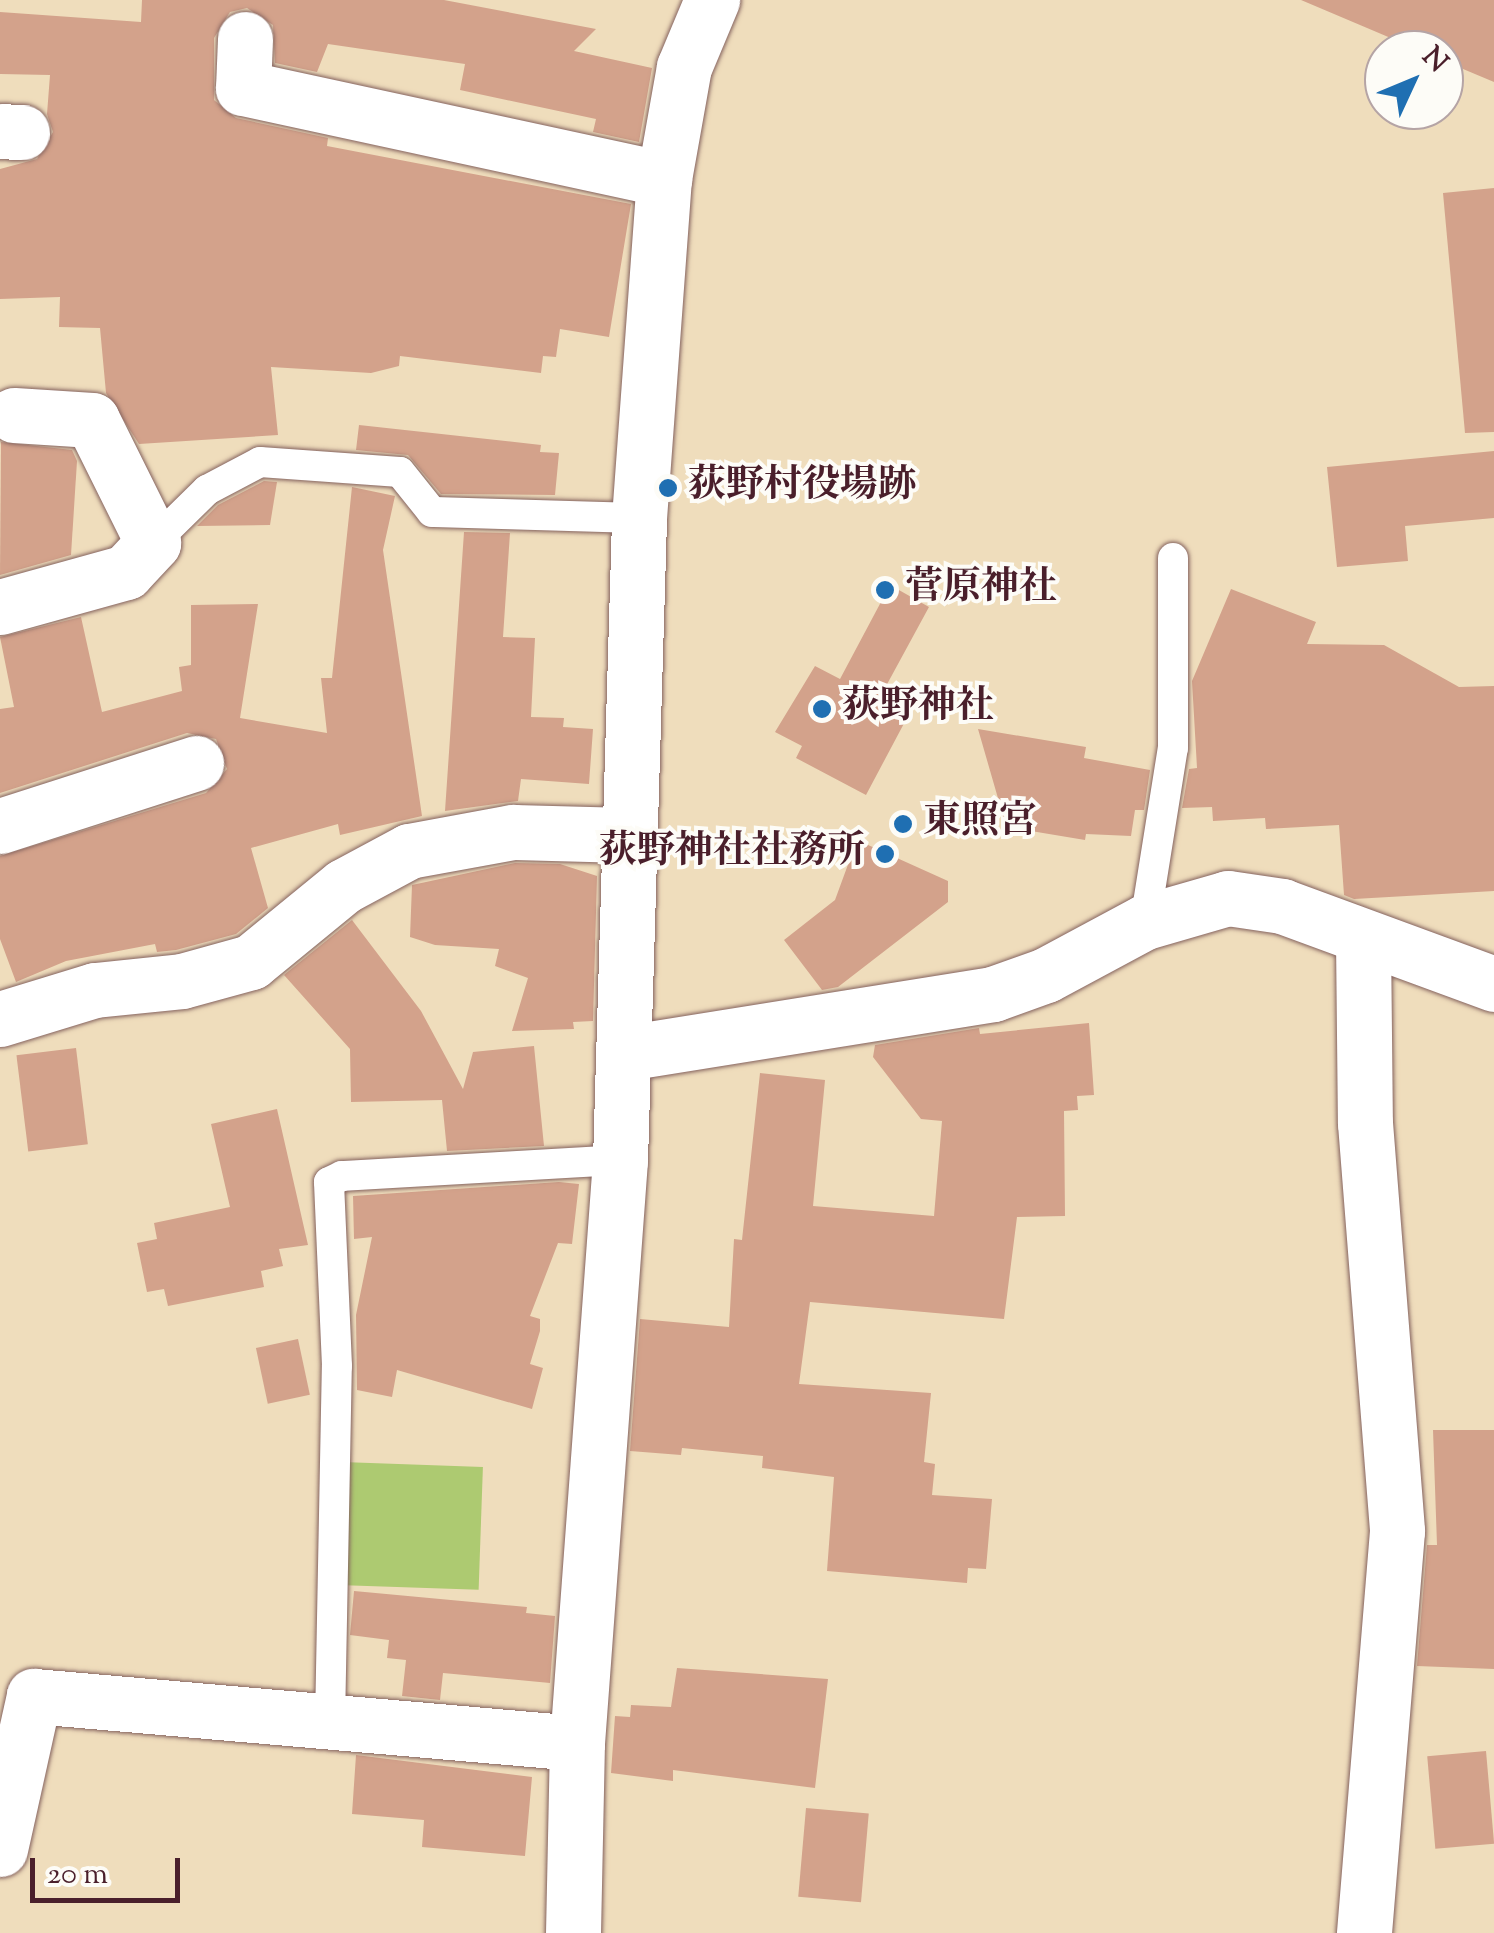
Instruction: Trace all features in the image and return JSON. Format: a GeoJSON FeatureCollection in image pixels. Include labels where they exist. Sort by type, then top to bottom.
{"type":"FeatureCollection","features":[{"type":"Feature","properties":{"kind":"street"},"geometry":{"type":"LineString","coordinates":[[573,1933],[577,1744],[625,1053],[639,518],[664,179],[684,68],[712,0]]}},
{"type":"Feature","properties":{"kind":"street"},"geometry":{"type":"LineString","coordinates":[[242,84],[664,179]]}},
{"type":"Feature","properties":{"kind":"street"},"geometry":{"type":"LineString","coordinates":[[0,607],[126,572],[153,543],[92,420],[14,415]]}},
{"type":"Feature","properties":{"kind":"street"},"geometry":{"type":"LineString","coordinates":[[0,826],[196,763]]}},
{"type":"Feature","properties":{"kind":"street"},"geometry":{"type":"LineString","coordinates":[[0,1018],[95,990],[182,982],[251,962],[344,886],[409,851],[514,832],[628,835]]}},
{"type":"Feature","properties":{"kind":"street"},"geometry":{"type":"LineString","coordinates":[[625,1053],[994,994],[1046,976],[1145,922],[1228,898],[1252,898],[1494,984]]}},
{"type":"Feature","properties":{"kind":"street"},"geometry":{"type":"LineString","coordinates":[[1363,939],[1365,1123],[1396,1531],[1364,1933]]}},
{"type":"Feature","properties":{"kind":"street"},"geometry":{"type":"LineString","coordinates":[[0,1850],[34,1696],[577,1744]]}},
{"type":"Feature","properties":{"kind":"lane"},"geometry":{"type":"LineString","coordinates":[[153,543],[207,490],[260,462],[400,472],[432,512],[639,518]]}},
{"type":"Feature","properties":{"kind":"lane"},"geometry":{"type":"LineString","coordinates":[[1145,922],[1147,880],[1173,748],[1173,558]]}},
{"type":"Feature","properties":{"kind":"lane"},"geometry":{"type":"LineString","coordinates":[[330,1723],[337,1366],[329,1182],[342,1176],[620,1160]]}},
{"type":"Feature","properties":{"kind":"green space"},"geometry":{"type":"Polygon","coordinates":[[[342,1462],[483,1467],[479,1590],[338,1585],[342,1462]]]}},
{"type":"Feature","properties":{"kind":"building"},"geometry":{"type":"Polygon","coordinates":[[[142,0],[444,0],[596,29],[574,51],[652,68],[639,142],[593,132],[596,119],[460,90],[465,64],[328,44],[317,72],[275,63],[273,25],[247,8],[230,12],[214,38],[214,100],[236,118],[328,138],[327,146],[631,204],[609,337],[560,329],[556,357],[543,356],[541,373],[400,356],[399,366],[371,373],[271,367],[278,435],[139,444],[106,393],[100,328],[59,327],[60,297],[0,299],[0,169],[37,159],[53,132],[47,114],[50,75],[0,74],[0,12],[141,22],[142,0]]]}},
{"type":"Feature","properties":{"kind":"building"},"geometry":{"type":"Polygon","coordinates":[[[1301,0],[1494,0],[1494,82],[1464,69],[1464,30],[1372,30],[1301,0]]]}},
{"type":"Feature","properties":{"kind":"building"},"geometry":{"type":"Polygon","coordinates":[[[1494,188],[1494,432],[1465,433],[1443,193],[1494,188]]]}},
{"type":"Feature","properties":{"kind":"building"},"geometry":{"type":"Polygon","coordinates":[[[359,425],[541,445],[540,452],[559,453],[555,495],[441,494],[408,455],[356,450],[359,425]]]}},
{"type":"Feature","properties":{"kind":"building"},"geometry":{"type":"Polygon","coordinates":[[[1,442],[72,450],[77,461],[71,555],[0,575],[1,442]]]}},
{"type":"Feature","properties":{"kind":"building"},"geometry":{"type":"Polygon","coordinates":[[[1494,451],[1494,518],[1405,526],[1408,561],[1337,567],[1327,467],[1494,451]]]}},
{"type":"Feature","properties":{"kind":"building"},"geometry":{"type":"Polygon","coordinates":[[[264,481],[277,482],[270,525],[197,526],[218,505],[264,481]]]}},
{"type":"Feature","properties":{"kind":"building"},"geometry":{"type":"Polygon","coordinates":[[[352,487],[395,496],[383,550],[422,816],[340,835],[338,824],[251,848],[268,908],[236,934],[176,950],[157,952],[155,944],[66,961],[16,982],[0,939],[0,856],[206,793],[227,769],[216,739],[187,733],[0,793],[0,709],[14,707],[0,637],[81,617],[102,712],[182,691],[179,667],[191,665],[191,605],[258,604],[240,718],[327,733],[321,678],[332,678],[352,487]]]}},
{"type":"Feature","properties":{"kind":"building"},"geometry":{"type":"Polygon","coordinates":[[[464,532],[510,533],[503,637],[535,638],[531,717],[564,718],[563,727],[593,729],[589,784],[521,779],[518,801],[445,811],[464,532]]]}},
{"type":"Feature","properties":{"kind":"building"},"geometry":{"type":"Polygon","coordinates":[[[890,585],[929,607],[879,699],[909,714],[866,795],[796,758],[802,746],[775,732],[815,666],[840,679],[890,585]]]}},
{"type":"Feature","properties":{"kind":"building"},"geometry":{"type":"Polygon","coordinates":[[[1231,589],[1316,622],[1307,644],[1384,645],[1459,687],[1494,686],[1494,891],[1354,899],[1344,895],[1339,825],[1266,829],[1265,818],[1213,821],[1212,807],[1182,808],[1189,769],[1197,768],[1192,681],[1231,589]]]}},
{"type":"Feature","properties":{"kind":"building"},"geometry":{"type":"Polygon","coordinates":[[[978,729],[1086,747],[1084,758],[1150,770],[1144,810],[1135,810],[1131,836],[1086,834],[1085,840],[1019,829],[1020,822],[1004,819],[978,729]]]}},
{"type":"Feature","properties":{"kind":"building"},"geometry":{"type":"Polygon","coordinates":[[[857,840],[948,881],[948,902],[838,987],[822,990],[784,940],[835,900],[857,840]]]}},
{"type":"Feature","properties":{"kind":"building"},"geometry":{"type":"Polygon","coordinates":[[[515,863],[560,864],[597,876],[593,1021],[573,1022],[574,1029],[512,1031],[528,978],[495,966],[499,949],[435,945],[410,937],[412,885],[515,863]]]}},
{"type":"Feature","properties":{"kind":"building"},"geometry":{"type":"Polygon","coordinates":[[[352,920],[421,1011],[463,1089],[473,1052],[534,1046],[544,1146],[447,1151],[442,1100],[351,1102],[350,1049],[284,975],[352,920]]]}},
{"type":"Feature","properties":{"kind":"building"},"geometry":{"type":"Polygon","coordinates":[[[1089,1023],[1094,1095],[1077,1096],[1078,1110],[1064,1111],[1065,1216],[1017,1217],[1004,1319],[810,1302],[799,1384],[931,1393],[924,1462],[935,1464],[932,1495],[992,1499],[986,1569],[968,1568],[967,1583],[827,1571],[834,1477],[762,1468],[763,1456],[682,1448],[681,1455],[630,1451],[640,1319],[729,1327],[734,1239],[742,1240],[760,1073],[825,1080],[813,1206],[934,1216],[942,1121],[921,1119],[873,1057],[875,1045],[979,1028],[980,1034],[1089,1023]]]}},
{"type":"Feature","properties":{"kind":"building"},"geometry":{"type":"Polygon","coordinates":[[[76,1048],[88,1144],[28,1152],[16,1055],[76,1048]]]}},
{"type":"Feature","properties":{"kind":"building"},"geometry":{"type":"Polygon","coordinates":[[[277,1109],[308,1245],[279,1249],[283,1266],[261,1271],[264,1287],[168,1306],[164,1289],[147,1292],[137,1243],[157,1239],[154,1223],[230,1207],[211,1124],[277,1109]]]}},
{"type":"Feature","properties":{"kind":"building"},"geometry":{"type":"Polygon","coordinates":[[[559,1182],[579,1184],[572,1244],[558,1243],[530,1316],[540,1319],[540,1331],[530,1364],[543,1368],[532,1409],[397,1370],[392,1397],[357,1390],[356,1315],[372,1237],[354,1239],[353,1196],[559,1182]]]}},
{"type":"Feature","properties":{"kind":"building"},"geometry":{"type":"Polygon","coordinates":[[[298,1339],[310,1395],[268,1404],[256,1348],[298,1339]]]}},
{"type":"Feature","properties":{"kind":"building"},"geometry":{"type":"Polygon","coordinates":[[[1433,1430],[1494,1430],[1494,1669],[1417,1666],[1427,1545],[1437,1545],[1433,1430]]]}},
{"type":"Feature","properties":{"kind":"building"},"geometry":{"type":"Polygon","coordinates":[[[354,1591],[527,1607],[526,1613],[555,1616],[550,1683],[443,1673],[440,1700],[402,1696],[406,1660],[387,1658],[389,1640],[350,1635],[354,1591]]]}},
{"type":"Feature","properties":{"kind":"building"},"geometry":{"type":"Polygon","coordinates":[[[677,1668],[828,1679],[815,1788],[673,1770],[673,1781],[611,1773],[615,1716],[630,1717],[631,1705],[671,1707],[677,1668]]]}},
{"type":"Feature","properties":{"kind":"building"},"geometry":{"type":"Polygon","coordinates":[[[1486,1751],[1494,1844],[1435,1849],[1427,1756],[1486,1751]]]}},
{"type":"Feature","properties":{"kind":"building"},"geometry":{"type":"Polygon","coordinates":[[[356,1755],[532,1777],[525,1856],[422,1847],[424,1820],[352,1814],[356,1755]]]}},
{"type":"Feature","properties":{"kind":"building"},"geometry":{"type":"Polygon","coordinates":[[[806,1808],[869,1813],[861,1902],[798,1897],[806,1808]]]}},
{"type":"Feature","properties":{"kind":"place","name":"荻野村役場跡"},"geometry":{"type":"Point","coordinates":[668,488]}},
{"type":"Feature","properties":{"kind":"place","name":"菅原神社"},"geometry":{"type":"Point","coordinates":[885,590]}},
{"type":"Feature","properties":{"kind":"place","name":"荻野神社"},"geometry":{"type":"Point","coordinates":[822,709]}},
{"type":"Feature","properties":{"kind":"place","name":"東照宮"},"geometry":{"type":"Point","coordinates":[903,824]}},
{"type":"Feature","properties":{"kind":"place","name":"荻野神社社務所"},"geometry":{"type":"Point","coordinates":[885,854]}}]}
